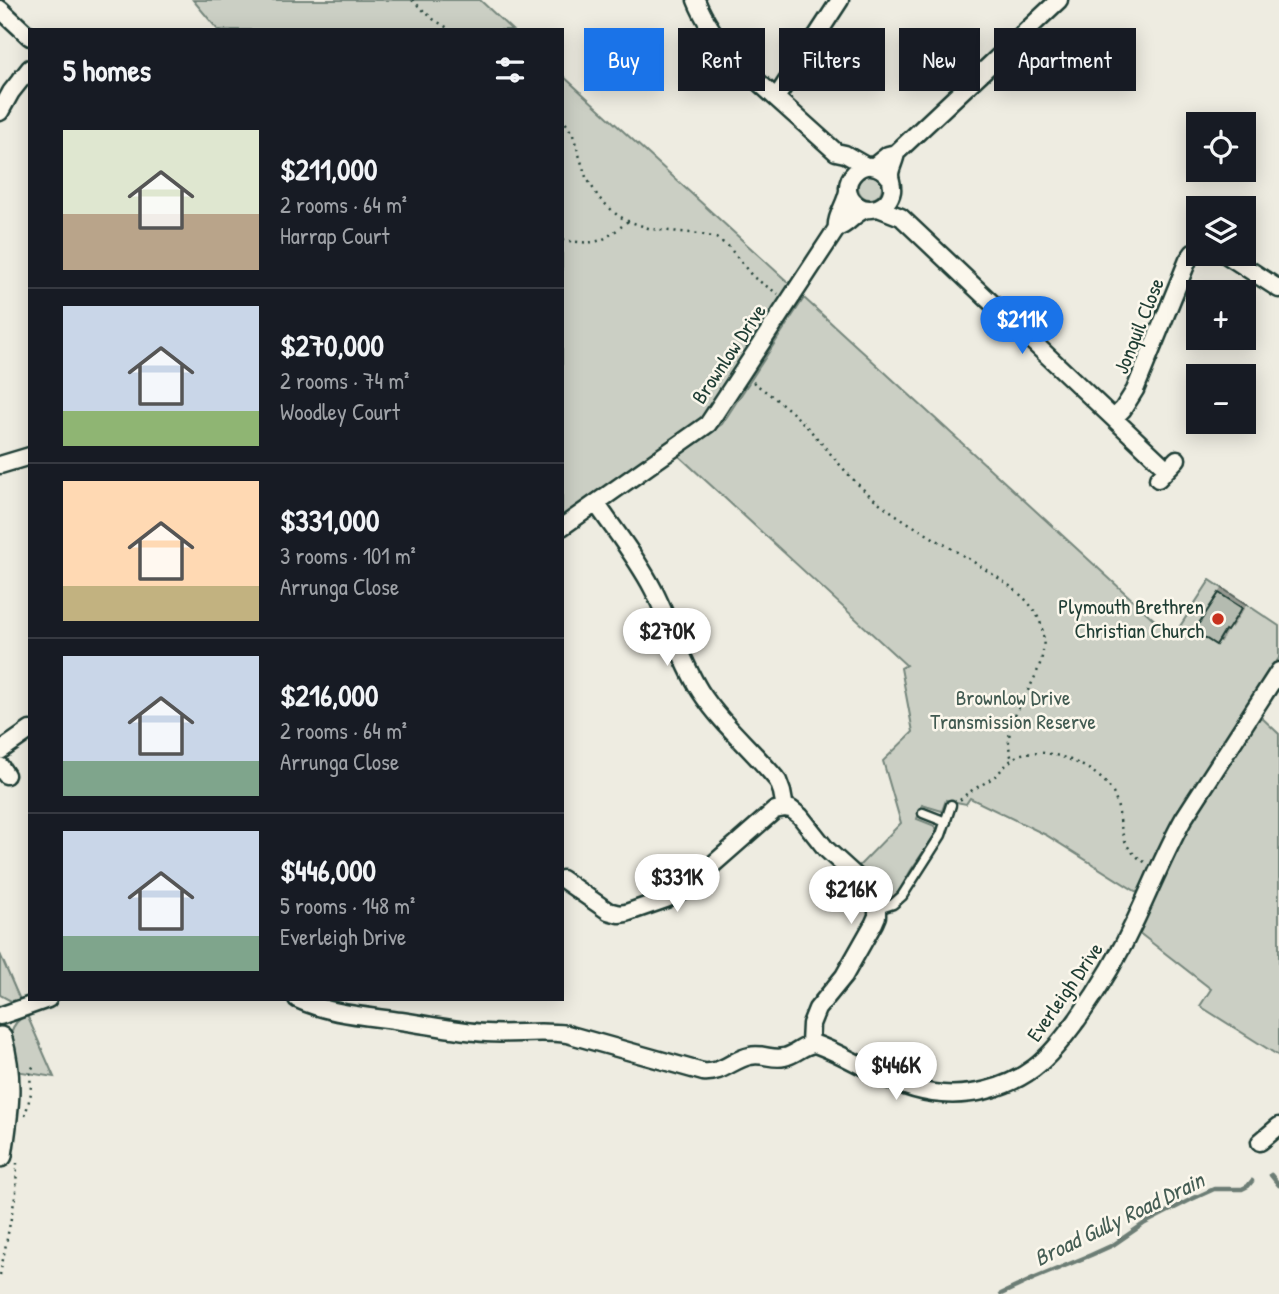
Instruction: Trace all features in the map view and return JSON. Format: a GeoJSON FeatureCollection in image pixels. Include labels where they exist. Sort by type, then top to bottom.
{"type":"FeatureCollection","features":[{"type":"Feature","properties":{"kind":"street"},"geometry":{"type":"LineString","coordinates":[[696,0],[720,44],[776,98],[836,152],[886,171],[901,217]]}},
{"type":"Feature","properties":{"kind":"street"},"geometry":{"type":"LineString","coordinates":[[776,98],[840,0]]}},
{"type":"Feature","properties":{"kind":"street"},"geometry":{"type":"LineString","coordinates":[[849,186],[856,171],[896,153],[1059,0]]}},
{"type":"Feature","properties":{"kind":"street"},"geometry":{"type":"LineString","coordinates":[[0,9],[28,35]]}},
{"type":"Feature","properties":{"kind":"street"},"geometry":{"type":"LineString","coordinates":[[0,112],[28,71]]}},
{"type":"Feature","properties":{"kind":"street"},"geometry":{"type":"LineString","coordinates":[[836,152],[855,203],[901,217],[1167,469]]}},
{"type":"Feature","properties":{"kind":"street"},"geometry":{"type":"LineString","coordinates":[[872,209],[890,198],[896,153]]}},
{"type":"Feature","properties":{"kind":"street","name":"Brownlow Drive"},"geometry":{"type":"LineString","coordinates":[[837,228],[836,220],[846,201],[849,186]]}},
{"type":"Feature","properties":{"kind":"street","name":"Brownlow Drive"},"geometry":{"type":"LineString","coordinates":[[564,526],[702,430],[714,416],[837,228],[845,225],[857,213],[872,209]]}},
{"type":"Feature","properties":{"kind":"street","name":"Jonquil Close"},"geometry":{"type":"LineString","coordinates":[[1114,418],[1135,390],[1186,265]]}},
{"type":"Feature","properties":{"kind":"street"},"geometry":{"type":"LineString","coordinates":[[1241,266],[1277,294]]}},
{"type":"Feature","properties":{"kind":"street"},"geometry":{"type":"LineString","coordinates":[[0,465],[28,457]]}},
{"type":"Feature","properties":{"kind":"street"},"geometry":{"type":"LineString","coordinates":[[596,503],[649,582],[696,684],[720,717],[778,781],[785,808]]}},
{"type":"Feature","properties":{"kind":"street","name":"Everleigh Drive"},"geometry":{"type":"LineString","coordinates":[[810,1044],[820,1046],[898,1083],[931,1093],[974,1093],[1011,1081],[1034,1068],[1045,1059],[1081,1014],[1120,951],[1171,841],[1190,807],[1279,671]]}},
{"type":"Feature","properties":{"kind":"street"},"geometry":{"type":"LineString","coordinates":[[0,751],[28,731]]}},
{"type":"Feature","properties":{"kind":"street"},"geometry":{"type":"LineString","coordinates":[[302,1001],[338,1012],[475,1032],[567,1034],[703,1072],[715,1072],[749,1056],[787,1057],[810,1044],[811,1024],[817,1009],[844,976],[874,923],[878,909],[870,889],[826,849],[800,816],[785,808],[770,814],[686,888],[666,899],[626,913],[608,911],[564,880]]}},
{"type":"Feature","properties":{"kind":"street"},"geometry":{"type":"LineString","coordinates":[[0,1016],[42,1001]]}},
{"type":"Feature","properties":{"kind":"street"},"geometry":{"type":"LineString","coordinates":[[0,1039],[8,1093],[8,1156]]}},
{"type":"Feature","properties":{"kind":"street"},"geometry":{"type":"LineString","coordinates":[[1259,1142],[1279,1126]]}},
{"type":"Feature","properties":{"kind":"lane"},"geometry":{"type":"LineString","coordinates":[[878,909],[893,904],[902,896],[936,843],[951,805]]}},
{"type":"Feature","properties":{"kind":"lane"},"geometry":{"type":"LineString","coordinates":[[923,813],[946,822]]}},
{"type":"Feature","properties":{"kind":"path"},"geometry":{"type":"LineString","coordinates":[[412,0],[448,28]]}},
{"type":"Feature","properties":{"kind":"path"},"geometry":{"type":"LineString","coordinates":[[564,120],[573,135],[581,165],[592,187],[608,206],[628,221],[651,229],[716,238],[728,246],[754,277],[789,302]]}},
{"type":"Feature","properties":{"kind":"path"},"geometry":{"type":"LineString","coordinates":[[564,240],[592,243],[610,236],[628,221]]}},
{"type":"Feature","properties":{"kind":"path"},"geometry":{"type":"LineString","coordinates":[[742,374],[798,418],[843,469],[873,497],[1015,590],[1028,602],[1037,615],[1044,640],[1038,671],[1011,725],[1008,743],[1012,759]]}},
{"type":"Feature","properties":{"kind":"path"},"geometry":{"type":"LineString","coordinates":[[951,805],[993,777],[1012,759],[1027,753],[1048,753],[1082,765],[1107,785],[1112,792],[1127,847],[1137,858],[1159,869]]}},
{"type":"Feature","properties":{"kind":"path"},"geometry":{"type":"LineString","coordinates":[[23,1123],[30,1100],[30,1072],[34,1065]]}},
{"type":"Feature","properties":{"kind":"path"},"geometry":{"type":"LineString","coordinates":[[0,1275],[18,1181],[8,1156]]}},
{"type":"Feature","properties":{"kind":"green space"},"geometry":{"type":"Polygon","coordinates":[[[193,0],[480,0],[510,28],[216,28],[193,0]]]}},
{"type":"Feature","properties":{"kind":"green space"},"geometry":{"type":"Polygon","coordinates":[[[564,77],[790,284],[702,418],[564,516],[564,77]]]}},
{"type":"Feature","properties":{"kind":"green space"},"geometry":{"type":"Polygon","coordinates":[[[870,175],[878,179],[882,187],[878,195],[870,199],[862,195],[858,187],[862,179],[870,175]]]}},
{"type":"Feature","properties":{"kind":"green space","name":"Brownlow Drive Transmission Reserve"},"geometry":{"type":"Polygon","coordinates":[[[804,298],[1173,637],[1210,580],[1279,626],[1279,658],[1186,800],[1165,836],[1140,894],[1046,835],[970,798],[966,804],[946,800],[942,811],[922,805],[917,819],[935,826],[936,833],[898,893],[889,900],[882,899],[856,869],[901,823],[883,761],[913,732],[901,668],[906,665],[678,455],[722,424],[804,298]]]}},
{"type":"Feature","properties":{"kind":"green space"},"geometry":{"type":"Polygon","coordinates":[[[1260,716],[1279,734],[1279,1056],[1200,1006],[1211,989],[1138,932],[1188,826],[1260,716]]]}},
{"type":"Feature","properties":{"kind":"green space"},"geometry":{"type":"Polygon","coordinates":[[[0,954],[20,1000],[11,1001],[0,995],[0,954]]]}},
{"type":"Feature","properties":{"kind":"green space"},"geometry":{"type":"Polygon","coordinates":[[[27,1015],[54,1077],[15,1071],[11,1032],[14,1025],[27,1015]]]}},
{"type":"Feature","properties":{"kind":"building","name":"Plymouth Brethren Christian Church"},"geometry":{"type":"Polygon","coordinates":[[[1219,593],[1242,608],[1216,645],[1194,631],[1219,593]]]}},
{"type":"Feature","properties":{"kind":"waterway"},"geometry":{"type":"LineString","coordinates":[[1271,1175],[1279,1185]]}},
{"type":"Feature","properties":{"kind":"waterway","name":"Broad Gully Road Drain"},"geometry":{"type":"LineString","coordinates":[[1001,1294],[1113,1245],[1145,1223],[1214,1189],[1242,1189],[1252,1181]]}},
{"type":"Feature","properties":{"kind":"place","name":"Plymouth Brethren Christian Church"},"geometry":{"type":"Point","coordinates":[1218,619]}}]}
